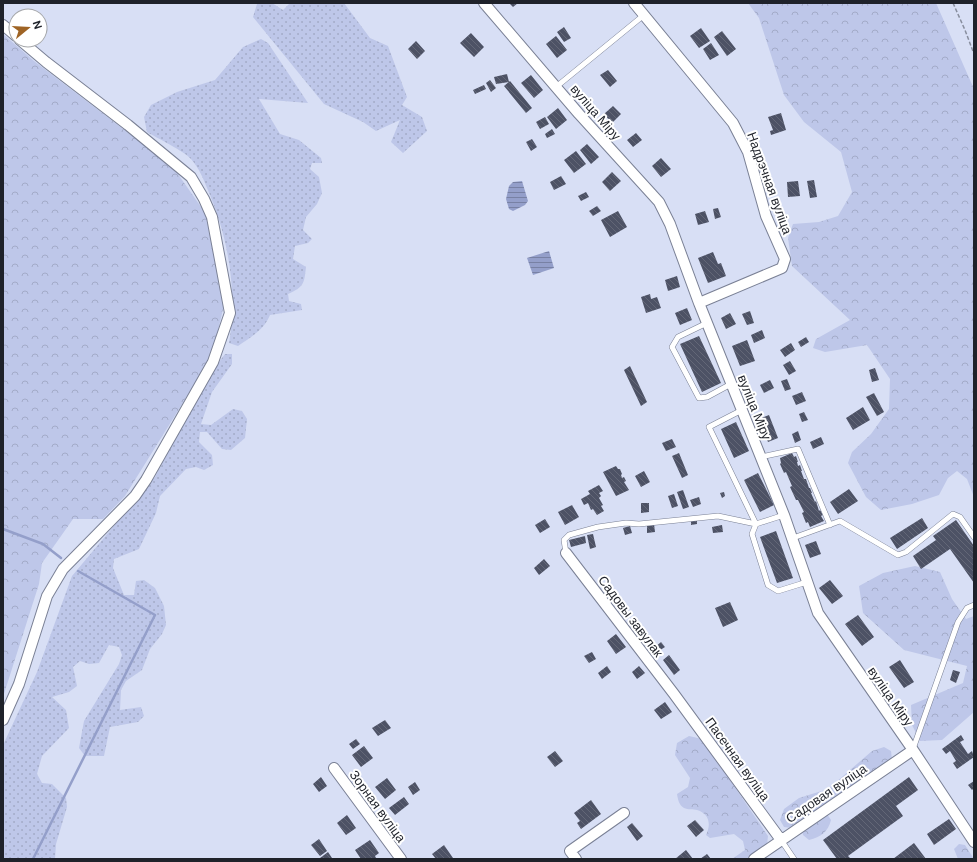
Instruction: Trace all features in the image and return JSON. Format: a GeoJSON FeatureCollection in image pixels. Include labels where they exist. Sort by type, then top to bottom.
{"type":"FeatureCollection","features":[{"type":"Feature","properties":{"kind":"street","name":"вуліца Міру"},"geometry":{"type":"LineString","coordinates":[[484,3],[556,87],[659,202],[670,224],[699,303],[793,538],[818,613],[972,835]]}},
{"type":"Feature","properties":{"kind":"street","name":"Надрэчная вуліца"},"geometry":{"type":"LineString","coordinates":[[634,3],[733,123],[748,152],[766,216],[785,260],[782,268],[699,303]]}},
{"type":"Feature","properties":{"kind":"street"},"geometry":{"type":"LineString","coordinates":[[3,720],[19,684],[47,596],[63,569],[135,496],[146,480],[213,362],[230,313],[212,217],[204,199],[191,177],[128,125],[29,48]]}},
{"type":"Feature","properties":{"kind":"street","name":"Садовы завулак"},"geometry":{"type":"LineString","coordinates":[[566,553],[674,694]]}},
{"type":"Feature","properties":{"kind":"street","name":"Пасечная вуліца"},"geometry":{"type":"LineString","coordinates":[[674,694],[781,840]]}},
{"type":"Feature","properties":{"kind":"street","name":"Садовая вуліца"},"geometry":{"type":"LineString","coordinates":[[754,859],[912,750]]}},
{"type":"Feature","properties":{"kind":"street","name":"Зорная вуліца"},"geometry":{"type":"LineString","coordinates":[[334,768],[401,859]]}},
{"type":"Feature","properties":{"kind":"street"},"geometry":{"type":"LineString","coordinates":[[576,859],[570,851],[624,813]]}},
{"type":"Feature","properties":{"kind":"lane"},"geometry":{"type":"LineString","coordinates":[[556,87],[644,15]]}},
{"type":"Feature","properties":{"kind":"lane"},"geometry":{"type":"LineString","coordinates":[[707,323],[678,337],[672,347],[699,398],[706,397],[732,384]]}},
{"type":"Feature","properties":{"kind":"lane"},"geometry":{"type":"LineString","coordinates":[[742,410],[709,427],[756,524],[752,534],[768,585],[778,590],[807,582]]}},
{"type":"Feature","properties":{"kind":"lane"},"geometry":{"type":"LineString","coordinates":[[761,457],[798,449],[830,525]]}},
{"type":"Feature","properties":{"kind":"lane"},"geometry":{"type":"LineString","coordinates":[[793,538],[840,521],[898,554],[906,552],[953,514],[960,517],[974,537]]}},
{"type":"Feature","properties":{"kind":"lane"},"geometry":{"type":"LineString","coordinates":[[566,553],[564,540],[569,535],[598,527],[626,523],[639,524],[718,516],[756,524],[784,515]]}},
{"type":"Feature","properties":{"kind":"lane"},"geometry":{"type":"LineString","coordinates":[[912,750],[958,622],[966,608],[974,605]]}},
{"type":"Feature","properties":{"kind":"lane"},"geometry":{"type":"LineString","coordinates":[[781,840],[794,859]]}},
{"type":"Feature","properties":{"kind":"path"},"geometry":{"type":"LineString","coordinates":[[953,3],[966,30],[974,54]]}},
{"type":"Feature","properties":{"kind":"green space"},"geometry":{"type":"Polygon","coordinates":[[[272,3],[283,10],[290,3],[344,3],[370,38],[388,46],[407,97],[402,105],[422,117],[427,131],[403,153],[391,142],[400,120],[376,131],[363,122],[324,104],[253,17],[257,4],[272,3]]]}},
{"type":"Feature","properties":{"kind":"green space"},"geometry":{"type":"Polygon","coordinates":[[[748,3],[936,3],[974,89],[974,497],[967,479],[957,471],[948,478],[939,495],[912,504],[881,510],[866,497],[848,463],[852,452],[871,434],[889,409],[890,379],[867,345],[825,352],[813,348],[816,339],[850,320],[792,266],[788,238],[793,224],[819,222],[838,216],[852,192],[841,152],[804,122],[784,95],[759,18],[748,3]]]}},
{"type":"Feature","properties":{"kind":"green space"},"geometry":{"type":"Polygon","coordinates":[[[3,34],[8,38],[8,48],[19,48],[173,167],[206,214],[224,305],[212,356],[125,496],[103,519],[73,519],[42,563],[39,584],[3,697],[3,34]]]}},
{"type":"Feature","properties":{"kind":"green space"},"geometry":{"type":"Polygon","coordinates":[[[261,39],[268,43],[308,103],[259,99],[280,134],[299,140],[321,158],[322,163],[312,163],[310,169],[319,177],[322,193],[317,204],[306,217],[303,230],[312,239],[308,243],[295,246],[293,259],[306,267],[304,281],[300,287],[288,294],[289,301],[301,304],[302,310],[270,315],[261,329],[238,346],[229,343],[232,324],[232,284],[226,244],[221,225],[205,184],[196,166],[188,156],[147,132],[144,117],[151,105],[177,92],[215,80],[243,47],[261,39]]]}},
{"type":"Feature","properties":{"kind":"green space"},"geometry":{"type":"Polygon","coordinates":[[[225,354],[232,354],[232,364],[212,392],[201,424],[211,425],[233,409],[242,411],[247,419],[245,438],[231,450],[222,449],[207,432],[200,432],[199,442],[212,455],[213,465],[204,470],[196,467],[186,469],[160,496],[156,513],[139,549],[114,559],[113,568],[124,595],[134,595],[136,581],[144,580],[155,588],[164,606],[166,625],[162,634],[150,649],[142,670],[126,681],[121,690],[120,710],[141,707],[144,716],[138,722],[110,727],[104,756],[85,756],[79,748],[84,721],[119,664],[122,655],[119,647],[109,645],[99,663],[89,664],[80,661],[73,667],[77,686],[69,692],[52,697],[66,710],[69,728],[42,756],[37,774],[42,783],[52,784],[66,798],[67,807],[56,844],[55,859],[3,859],[3,745],[37,672],[72,576],[155,477],[213,370],[225,354]]]}},
{"type":"Feature","properties":{"kind":"green space"},"geometry":{"type":"Polygon","coordinates":[[[915,566],[940,572],[952,599],[966,619],[974,616],[974,712],[942,740],[920,741],[912,725],[911,705],[963,683],[967,666],[904,650],[863,613],[859,586],[883,573],[915,566]]]}},
{"type":"Feature","properties":{"kind":"green space"},"geometry":{"type":"Polygon","coordinates":[[[689,736],[702,739],[768,836],[767,845],[747,859],[732,859],[745,850],[743,841],[734,834],[710,838],[706,835],[709,824],[705,814],[697,810],[684,808],[679,802],[677,794],[688,787],[690,778],[675,755],[677,743],[689,736]]]}},
{"type":"Feature","properties":{"kind":"green space"},"geometry":{"type":"Polygon","coordinates":[[[884,747],[891,751],[892,760],[792,828],[784,827],[780,820],[784,809],[799,798],[828,789],[872,751],[884,747]]]}},
{"type":"Feature","properties":{"kind":"green space"},"geometry":{"type":"Polygon","coordinates":[[[827,814],[831,820],[826,831],[809,840],[803,835],[802,828],[827,814]]]}},
{"type":"Feature","properties":{"kind":"green space"},"geometry":{"type":"Polygon","coordinates":[[[959,844],[965,845],[974,859],[958,859],[954,849],[959,844]]]}},
{"type":"Feature","properties":{"kind":"shaded area"},"geometry":{"type":"Polygon","coordinates":[[[522,181],[528,201],[525,205],[513,211],[509,209],[506,199],[509,186],[513,182],[522,181]]]}},
{"type":"Feature","properties":{"kind":"shaded area"},"geometry":{"type":"Polygon","coordinates":[[[549,251],[554,268],[533,275],[527,258],[549,251]]]}},
{"type":"Feature","properties":{"kind":"building"},"geometry":{"type":"Polygon","coordinates":[[[509,3],[518,3],[513,7],[509,3]]]}},
{"type":"Feature","properties":{"kind":"building"},"geometry":{"type":"Polygon","coordinates":[[[564,27],[571,38],[564,42],[557,32],[564,27]]]}},
{"type":"Feature","properties":{"kind":"building"},"geometry":{"type":"Polygon","coordinates":[[[701,28],[710,41],[699,48],[690,36],[701,28]]]}},
{"type":"Feature","properties":{"kind":"building"},"geometry":{"type":"Polygon","coordinates":[[[722,31],[736,49],[727,56],[714,37],[722,31]]]}},
{"type":"Feature","properties":{"kind":"building"},"geometry":{"type":"Polygon","coordinates":[[[471,33],[484,47],[474,57],[460,43],[471,33]]]}},
{"type":"Feature","properties":{"kind":"building"},"geometry":{"type":"Polygon","coordinates":[[[556,36],[567,50],[557,58],[546,44],[556,36]]]}},
{"type":"Feature","properties":{"kind":"building"},"geometry":{"type":"Polygon","coordinates":[[[416,41],[425,51],[417,59],[408,49],[416,41]]]}},
{"type":"Feature","properties":{"kind":"building"},"geometry":{"type":"Polygon","coordinates":[[[711,43],[719,55],[710,60],[703,49],[711,43]]]}},
{"type":"Feature","properties":{"kind":"building"},"geometry":{"type":"Polygon","coordinates":[[[608,70],[617,81],[610,87],[600,75],[608,70]]]}},
{"type":"Feature","properties":{"kind":"building"},"geometry":{"type":"Polygon","coordinates":[[[507,74],[509,82],[496,84],[494,77],[507,74]]]}},
{"type":"Feature","properties":{"kind":"building"},"geometry":{"type":"Polygon","coordinates":[[[531,75],[543,90],[534,98],[521,83],[531,75]]]}},
{"type":"Feature","properties":{"kind":"building"},"geometry":{"type":"Polygon","coordinates":[[[490,80],[496,88],[491,92],[486,83],[490,80]]]}},
{"type":"Feature","properties":{"kind":"building"},"geometry":{"type":"Polygon","coordinates":[[[510,81],[532,108],[526,113],[504,86],[510,81]]]}},
{"type":"Feature","properties":{"kind":"building"},"geometry":{"type":"Polygon","coordinates":[[[484,85],[486,89],[475,94],[473,90],[484,85]]]}},
{"type":"Feature","properties":{"kind":"building"},"geometry":{"type":"Polygon","coordinates":[[[613,106],[621,114],[612,123],[604,114],[613,106]]]}},
{"type":"Feature","properties":{"kind":"building"},"geometry":{"type":"Polygon","coordinates":[[[558,108],[567,120],[556,129],[547,117],[558,108]]]}},
{"type":"Feature","properties":{"kind":"building"},"geometry":{"type":"Polygon","coordinates":[[[781,113],[786,130],[771,135],[770,131],[773,130],[768,117],[781,113]]]}},
{"type":"Feature","properties":{"kind":"building"},"geometry":{"type":"Polygon","coordinates":[[[545,117],[549,124],[540,129],[536,122],[545,117]]]}},
{"type":"Feature","properties":{"kind":"building"},"geometry":{"type":"Polygon","coordinates":[[[552,129],[555,134],[547,138],[545,134],[552,129]]]}},
{"type":"Feature","properties":{"kind":"building"},"geometry":{"type":"Polygon","coordinates":[[[636,133],[642,140],[633,147],[627,140],[636,133]]]}},
{"type":"Feature","properties":{"kind":"building"},"geometry":{"type":"Polygon","coordinates":[[[532,139],[537,147],[531,151],[526,142],[532,139]]]}},
{"type":"Feature","properties":{"kind":"building"},"geometry":{"type":"Polygon","coordinates":[[[587,144],[599,157],[591,164],[580,150],[587,144]]]}},
{"type":"Feature","properties":{"kind":"building"},"geometry":{"type":"Polygon","coordinates":[[[576,151],[586,164],[574,173],[564,160],[576,151]]]}},
{"type":"Feature","properties":{"kind":"building"},"geometry":{"type":"Polygon","coordinates":[[[661,158],[671,169],[661,177],[652,166],[661,158]]]}},
{"type":"Feature","properties":{"kind":"building"},"geometry":{"type":"Polygon","coordinates":[[[612,172],[621,181],[610,191],[602,182],[612,172]]]}},
{"type":"Feature","properties":{"kind":"building"},"geometry":{"type":"Polygon","coordinates":[[[561,176],[566,184],[554,190],[550,182],[561,176]]]}},
{"type":"Feature","properties":{"kind":"building"},"geometry":{"type":"Polygon","coordinates":[[[814,180],[817,197],[810,198],[807,181],[814,180]]]}},
{"type":"Feature","properties":{"kind":"building"},"geometry":{"type":"Polygon","coordinates":[[[798,181],[800,196],[788,197],[787,182],[798,181]]]}},
{"type":"Feature","properties":{"kind":"building"},"geometry":{"type":"Polygon","coordinates":[[[586,192],[589,197],[581,201],[578,196],[586,192]]]}},
{"type":"Feature","properties":{"kind":"building"},"geometry":{"type":"Polygon","coordinates":[[[597,206],[601,211],[593,216],[589,211],[597,206]]]}},
{"type":"Feature","properties":{"kind":"building"},"geometry":{"type":"Polygon","coordinates":[[[718,208],[721,217],[715,219],[713,209],[718,208]]]}},
{"type":"Feature","properties":{"kind":"building"},"geometry":{"type":"Polygon","coordinates":[[[618,211],[627,227],[610,237],[601,220],[618,211]]]}},
{"type":"Feature","properties":{"kind":"building"},"geometry":{"type":"Polygon","coordinates":[[[705,211],[709,222],[698,225],[695,214],[705,211]]]}},
{"type":"Feature","properties":{"kind":"building"},"geometry":{"type":"Polygon","coordinates":[[[713,252],[718,264],[721,263],[726,276],[708,283],[698,258],[713,252]]]}},
{"type":"Feature","properties":{"kind":"building"},"geometry":{"type":"Polygon","coordinates":[[[677,276],[680,287],[668,291],[665,280],[677,276]]]}},
{"type":"Feature","properties":{"kind":"building"},"geometry":{"type":"Polygon","coordinates":[[[650,294],[651,299],[657,297],[661,308],[646,313],[641,297],[650,294]]]}},
{"type":"Feature","properties":{"kind":"building"},"geometry":{"type":"Polygon","coordinates":[[[687,308],[692,320],[680,325],[675,313],[687,308]]]}},
{"type":"Feature","properties":{"kind":"building"},"geometry":{"type":"Polygon","coordinates":[[[750,311],[754,323],[747,325],[742,314],[750,311]]]}},
{"type":"Feature","properties":{"kind":"building"},"geometry":{"type":"Polygon","coordinates":[[[730,313],[736,324],[726,329],[721,318],[730,313]]]}},
{"type":"Feature","properties":{"kind":"building"},"geometry":{"type":"Polygon","coordinates":[[[762,330],[765,338],[754,343],[751,335],[762,330]]]}},
{"type":"Feature","properties":{"kind":"building"},"geometry":{"type":"Polygon","coordinates":[[[699,336],[721,383],[702,392],[680,344],[699,336]]]}},
{"type":"Feature","properties":{"kind":"building"},"geometry":{"type":"Polygon","coordinates":[[[806,337],[809,342],[801,347],[798,342],[806,337]]]}},
{"type":"Feature","properties":{"kind":"building"},"geometry":{"type":"Polygon","coordinates":[[[747,340],[755,361],[740,366],[732,346],[747,340]]]}},
{"type":"Feature","properties":{"kind":"building"},"geometry":{"type":"Polygon","coordinates":[[[791,343],[795,350],[785,357],[780,350],[791,343]]]}},
{"type":"Feature","properties":{"kind":"building"},"geometry":{"type":"Polygon","coordinates":[[[790,361],[796,371],[789,375],[783,365],[790,361]]]}},
{"type":"Feature","properties":{"kind":"building"},"geometry":{"type":"Polygon","coordinates":[[[630,366],[647,402],[641,406],[624,370],[630,366]]]}},
{"type":"Feature","properties":{"kind":"building"},"geometry":{"type":"Polygon","coordinates":[[[875,368],[879,380],[872,382],[869,370],[875,368]]]}},
{"type":"Feature","properties":{"kind":"building"},"geometry":{"type":"Polygon","coordinates":[[[787,379],[791,389],[785,391],[781,381],[787,379]]]}},
{"type":"Feature","properties":{"kind":"building"},"geometry":{"type":"Polygon","coordinates":[[[770,380],[774,388],[764,393],[760,385],[770,380]]]}},
{"type":"Feature","properties":{"kind":"building"},"geometry":{"type":"Polygon","coordinates":[[[802,392],[806,401],[796,405],[792,396],[802,392]]]}},
{"type":"Feature","properties":{"kind":"building"},"geometry":{"type":"Polygon","coordinates":[[[874,393],[884,412],[877,416],[866,397],[874,393]]]}},
{"type":"Feature","properties":{"kind":"building"},"geometry":{"type":"Polygon","coordinates":[[[863,407],[870,420],[853,430],[846,418],[863,407]]]}},
{"type":"Feature","properties":{"kind":"building"},"geometry":{"type":"Polygon","coordinates":[[[804,412],[808,420],[802,422],[799,414],[804,412]]]}},
{"type":"Feature","properties":{"kind":"building"},"geometry":{"type":"Polygon","coordinates":[[[769,415],[778,438],[768,442],[759,419],[769,415]]]}},
{"type":"Feature","properties":{"kind":"building"},"geometry":{"type":"Polygon","coordinates":[[[736,422],[749,451],[734,458],[721,429],[736,422]]]}},
{"type":"Feature","properties":{"kind":"building"},"geometry":{"type":"Polygon","coordinates":[[[798,431],[801,440],[795,443],[792,434],[798,431]]]}},
{"type":"Feature","properties":{"kind":"building"},"geometry":{"type":"Polygon","coordinates":[[[821,437],[824,444],[813,449],[810,442],[821,437]]]}},
{"type":"Feature","properties":{"kind":"building"},"geometry":{"type":"Polygon","coordinates":[[[672,439],[676,447],[666,451],[662,443],[672,439]]]}},
{"type":"Feature","properties":{"kind":"building"},"geometry":{"type":"Polygon","coordinates":[[[679,453],[688,475],[682,478],[672,456],[679,453]]]}},
{"type":"Feature","properties":{"kind":"building"},"geometry":{"type":"Polygon","coordinates":[[[792,453],[794,457],[796,456],[798,466],[800,465],[804,479],[806,479],[819,511],[820,510],[823,515],[821,516],[824,521],[810,527],[808,522],[806,523],[802,513],[804,512],[790,487],[792,486],[786,472],[784,473],[780,464],[780,458],[792,453]]]}},
{"type":"Feature","properties":{"kind":"building"},"geometry":{"type":"Polygon","coordinates":[[[616,466],[620,469],[622,478],[624,477],[626,481],[624,482],[629,490],[616,496],[603,472],[616,466]]]}},
{"type":"Feature","properties":{"kind":"building"},"geometry":{"type":"Polygon","coordinates":[[[644,471],[650,482],[641,487],[635,476],[644,471]]]}},
{"type":"Feature","properties":{"kind":"building"},"geometry":{"type":"Polygon","coordinates":[[[758,473],[774,505],[760,512],[744,480],[758,473]]]}},
{"type":"Feature","properties":{"kind":"building"},"geometry":{"type":"Polygon","coordinates":[[[599,485],[603,491],[599,493],[601,496],[599,498],[603,505],[601,506],[604,511],[597,515],[593,509],[591,510],[588,503],[584,505],[581,499],[590,494],[588,491],[599,485]]]}},
{"type":"Feature","properties":{"kind":"building"},"geometry":{"type":"Polygon","coordinates":[[[849,489],[858,501],[838,514],[830,502],[849,489]]]}},
{"type":"Feature","properties":{"kind":"building"},"geometry":{"type":"Polygon","coordinates":[[[683,490],[689,507],[683,509],[677,492],[683,490]]]}},
{"type":"Feature","properties":{"kind":"building"},"geometry":{"type":"Polygon","coordinates":[[[724,492],[725,496],[722,498],[720,493],[724,492]]]}},
{"type":"Feature","properties":{"kind":"building"},"geometry":{"type":"Polygon","coordinates":[[[674,494],[678,506],[672,508],[668,496],[674,494]]]}},
{"type":"Feature","properties":{"kind":"building"},"geometry":{"type":"Polygon","coordinates":[[[699,497],[701,504],[693,507],[690,500],[699,497]]]}},
{"type":"Feature","properties":{"kind":"building"},"geometry":{"type":"Polygon","coordinates":[[[641,503],[649,503],[649,512],[641,513],[641,503]]]}},
{"type":"Feature","properties":{"kind":"building"},"geometry":{"type":"Polygon","coordinates":[[[572,505],[579,517],[565,525],[558,512],[572,505]]]}},
{"type":"Feature","properties":{"kind":"building"},"geometry":{"type":"Polygon","coordinates":[[[922,518],[928,528],[897,549],[890,538],[922,518]]]}},
{"type":"Feature","properties":{"kind":"building"},"geometry":{"type":"Polygon","coordinates":[[[545,519],[550,527],[540,533],[535,525],[545,519]]]}},
{"type":"Feature","properties":{"kind":"building"},"geometry":{"type":"Polygon","coordinates":[[[691,520],[697,520],[697,524],[691,525],[691,520]]]}},
{"type":"Feature","properties":{"kind":"building"},"geometry":{"type":"Polygon","coordinates":[[[956,520],[974,546],[974,583],[950,549],[921,569],[913,556],[936,540],[933,536],[956,520]]]}},
{"type":"Feature","properties":{"kind":"building"},"geometry":{"type":"Polygon","coordinates":[[[654,524],[655,532],[647,533],[647,525],[654,524]]]}},
{"type":"Feature","properties":{"kind":"building"},"geometry":{"type":"Polygon","coordinates":[[[722,525],[723,532],[713,533],[712,527],[722,525]]]}},
{"type":"Feature","properties":{"kind":"building"},"geometry":{"type":"Polygon","coordinates":[[[630,526],[632,533],[625,535],[623,528],[630,526]]]}},
{"type":"Feature","properties":{"kind":"building"},"geometry":{"type":"Polygon","coordinates":[[[776,531],[793,578],[777,583],[760,537],[776,531]]]}},
{"type":"Feature","properties":{"kind":"building"},"geometry":{"type":"Polygon","coordinates":[[[593,534],[596,547],[590,549],[587,535],[593,534]]]}},
{"type":"Feature","properties":{"kind":"building"},"geometry":{"type":"Polygon","coordinates":[[[585,536],[586,543],[571,547],[569,540],[585,536]]]}},
{"type":"Feature","properties":{"kind":"building"},"geometry":{"type":"Polygon","coordinates":[[[816,541],[821,554],[810,558],[805,545],[816,541]]]}},
{"type":"Feature","properties":{"kind":"building"},"geometry":{"type":"Polygon","coordinates":[[[544,559],[550,566],[539,575],[534,568],[544,559]]]}},
{"type":"Feature","properties":{"kind":"building"},"geometry":{"type":"Polygon","coordinates":[[[830,580],[843,596],[832,604],[819,588],[830,580]]]}},
{"type":"Feature","properties":{"kind":"building"},"geometry":{"type":"Polygon","coordinates":[[[730,602],[738,620],[723,627],[715,608],[730,602]]]}},
{"type":"Feature","properties":{"kind":"building"},"geometry":{"type":"Polygon","coordinates":[[[858,615],[874,637],[862,646],[845,624],[858,615]]]}},
{"type":"Feature","properties":{"kind":"building"},"geometry":{"type":"Polygon","coordinates":[[[616,634],[626,647],[616,654],[607,641],[616,634]]]}},
{"type":"Feature","properties":{"kind":"building"},"geometry":{"type":"Polygon","coordinates":[[[661,642],[665,647],[657,652],[654,648],[661,642]]]}},
{"type":"Feature","properties":{"kind":"building"},"geometry":{"type":"Polygon","coordinates":[[[592,652],[596,659],[589,663],[584,656],[592,652]]]}},
{"type":"Feature","properties":{"kind":"building"},"geometry":{"type":"Polygon","coordinates":[[[669,655],[680,670],[674,675],[663,660],[669,655]]]}},
{"type":"Feature","properties":{"kind":"building"},"geometry":{"type":"Polygon","coordinates":[[[900,660],[914,682],[904,688],[889,667],[900,660]]]}},
{"type":"Feature","properties":{"kind":"building"},"geometry":{"type":"Polygon","coordinates":[[[607,666],[611,672],[602,679],[598,673],[607,666]]]}},
{"type":"Feature","properties":{"kind":"building"},"geometry":{"type":"Polygon","coordinates":[[[639,666],[645,673],[637,679],[632,672],[639,666]]]}},
{"type":"Feature","properties":{"kind":"building"},"geometry":{"type":"Polygon","coordinates":[[[953,670],[960,672],[956,683],[950,680],[953,670]]]}},
{"type":"Feature","properties":{"kind":"building"},"geometry":{"type":"Polygon","coordinates":[[[665,702],[672,712],[661,719],[654,710],[665,702]]]}},
{"type":"Feature","properties":{"kind":"building"},"geometry":{"type":"Polygon","coordinates":[[[385,720],[391,728],[378,736],[372,728],[385,720]]]}},
{"type":"Feature","properties":{"kind":"building"},"geometry":{"type":"Polygon","coordinates":[[[961,735],[964,740],[960,742],[968,754],[972,751],[974,757],[957,769],[953,763],[956,761],[950,751],[946,754],[942,749],[961,735]]]}},
{"type":"Feature","properties":{"kind":"building"},"geometry":{"type":"Polygon","coordinates":[[[356,739],[360,744],[353,749],[349,744],[356,739]]]}},
{"type":"Feature","properties":{"kind":"building"},"geometry":{"type":"Polygon","coordinates":[[[364,746],[373,758],[361,767],[352,755],[364,746]]]}},
{"type":"Feature","properties":{"kind":"building"},"geometry":{"type":"Polygon","coordinates":[[[555,751],[563,761],[555,767],[547,757],[555,751]]]}},
{"type":"Feature","properties":{"kind":"building"},"geometry":{"type":"Polygon","coordinates":[[[321,777],[327,786],[319,792],[313,784],[321,777]]]}},
{"type":"Feature","properties":{"kind":"building"},"geometry":{"type":"Polygon","coordinates":[[[909,777],[918,790],[896,806],[903,816],[848,856],[851,859],[837,859],[823,840],[909,777]]]}},
{"type":"Feature","properties":{"kind":"building"},"geometry":{"type":"Polygon","coordinates":[[[387,778],[396,790],[385,799],[375,787],[387,778]]]}},
{"type":"Feature","properties":{"kind":"building"},"geometry":{"type":"Polygon","coordinates":[[[974,781],[974,788],[972,790],[968,785],[974,781]]]}},
{"type":"Feature","properties":{"kind":"building"},"geometry":{"type":"Polygon","coordinates":[[[415,782],[420,790],[413,795],[408,787],[415,782]]]}},
{"type":"Feature","properties":{"kind":"building"},"geometry":{"type":"Polygon","coordinates":[[[404,797],[409,804],[395,815],[389,808],[404,797]]]}},
{"type":"Feature","properties":{"kind":"building"},"geometry":{"type":"Polygon","coordinates":[[[591,800],[601,814],[581,829],[577,823],[580,821],[574,813],[591,800]]]}},
{"type":"Feature","properties":{"kind":"building"},"geometry":{"type":"Polygon","coordinates":[[[347,815],[356,828],[346,835],[337,823],[347,815]]]}},
{"type":"Feature","properties":{"kind":"building"},"geometry":{"type":"Polygon","coordinates":[[[949,819],[956,829],[934,845],[927,834],[949,819]]]}},
{"type":"Feature","properties":{"kind":"building"},"geometry":{"type":"Polygon","coordinates":[[[695,820],[704,830],[696,837],[687,826],[695,820]]]}},
{"type":"Feature","properties":{"kind":"building"},"geometry":{"type":"Polygon","coordinates":[[[632,823],[643,836],[637,841],[627,827],[632,823]]]}},
{"type":"Feature","properties":{"kind":"building"},"geometry":{"type":"Polygon","coordinates":[[[319,839],[327,851],[320,856],[311,845],[319,839]]]}},
{"type":"Feature","properties":{"kind":"building"},"geometry":{"type":"Polygon","coordinates":[[[370,840],[379,853],[374,859],[361,859],[355,850],[370,840]]]}},
{"type":"Feature","properties":{"kind":"building"},"geometry":{"type":"Polygon","coordinates":[[[914,843],[926,859],[893,859],[914,843]]]}},
{"type":"Feature","properties":{"kind":"building"},"geometry":{"type":"Polygon","coordinates":[[[444,845],[453,858],[436,859],[432,854],[444,845]]]}},
{"type":"Feature","properties":{"kind":"building"},"geometry":{"type":"Polygon","coordinates":[[[686,850],[693,859],[675,859],[686,850]]]}},
{"type":"Feature","properties":{"kind":"building"},"geometry":{"type":"Polygon","coordinates":[[[328,852],[332,858],[320,858],[328,852]]]}},
{"type":"Feature","properties":{"kind":"building"},"geometry":{"type":"Polygon","coordinates":[[[707,854],[711,859],[700,859],[707,854]]]}},
{"type":"Feature","properties":{"kind":"waterway"},"geometry":{"type":"LineString","coordinates":[[3,529],[43,544],[61,558]]}},
{"type":"Feature","properties":{"kind":"waterway"},"geometry":{"type":"LineString","coordinates":[[33,859],[155,615],[78,571]]}}]}
